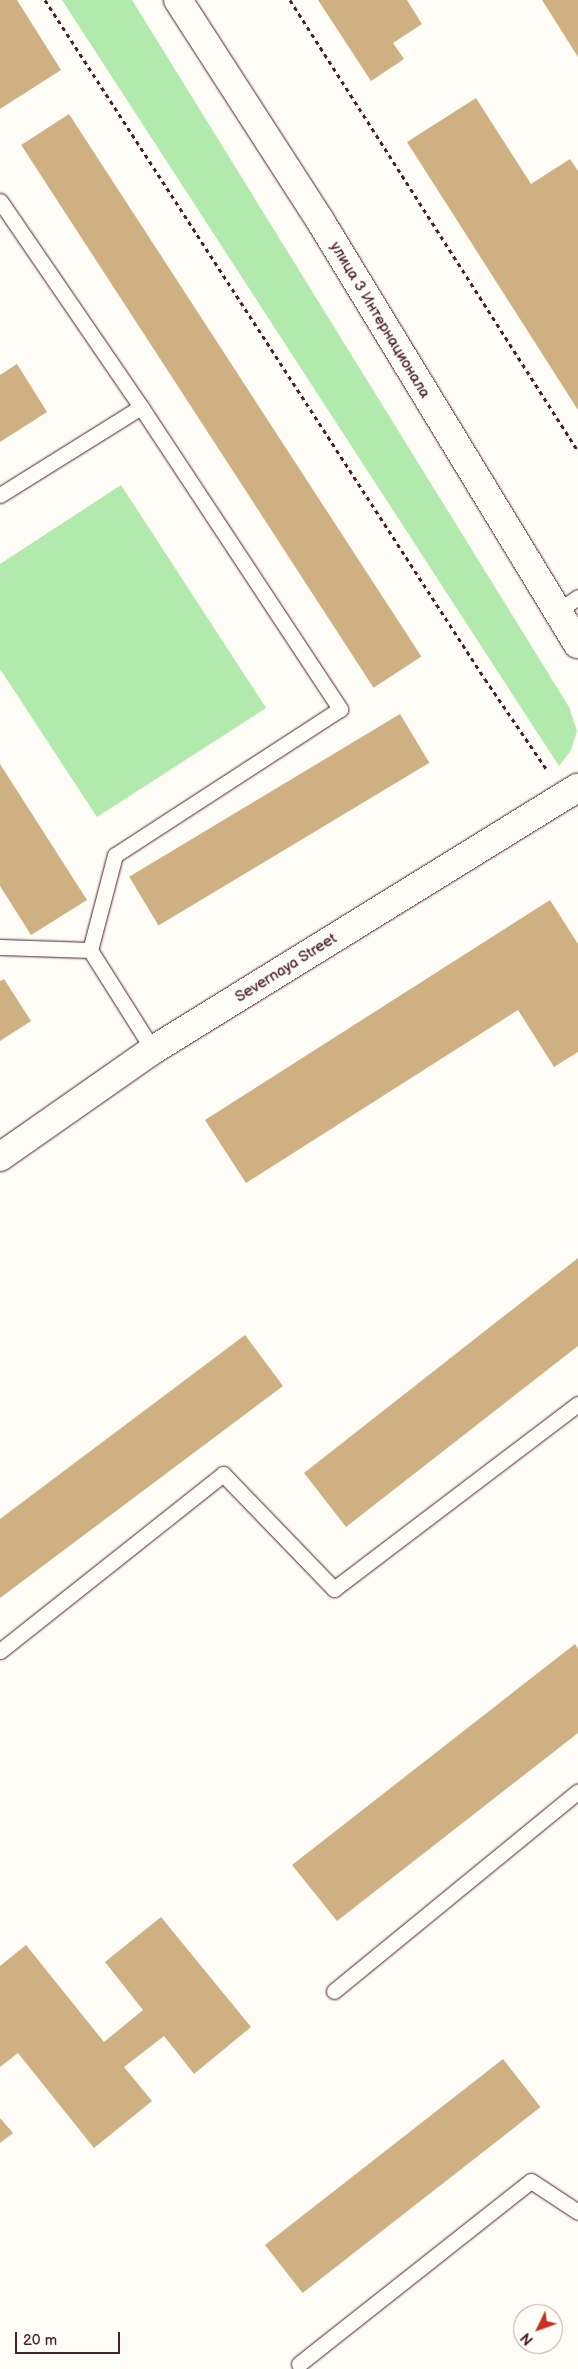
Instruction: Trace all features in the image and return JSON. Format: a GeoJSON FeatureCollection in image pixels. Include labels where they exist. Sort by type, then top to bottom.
{"type":"FeatureCollection","features":[{"type":"Feature","properties":{"kind":"main road","name":"улица 3 Интернационала"},"geometry":{"type":"LineString","coordinates":[[178,0],[568,604],[578,644]]}},
{"type":"Feature","properties":{"kind":"main road","name":"Severnaya Street"},"geometry":{"type":"LineString","coordinates":[[0,1157],[152,1050],[572,793]]}},
{"type":"Feature","properties":{"kind":"lane"},"geometry":{"type":"LineString","coordinates":[[0,201],[141,407],[340,709],[115,856],[90,950],[152,1050]]}},
{"type":"Feature","properties":{"kind":"lane"},"geometry":{"type":"LineString","coordinates":[[0,495],[141,407]]}},
{"type":"Feature","properties":{"kind":"lane"},"geometry":{"type":"LineString","coordinates":[[0,947],[90,950]]}},
{"type":"Feature","properties":{"kind":"lane"},"geometry":{"type":"LineString","coordinates":[[0,1651],[223,1474],[334,1589],[578,1404]]}},
{"type":"Feature","properties":{"kind":"lane"},"geometry":{"type":"LineString","coordinates":[[334,1991],[578,1791]]}},
{"type":"Feature","properties":{"kind":"lane"},"geometry":{"type":"LineString","coordinates":[[299,2364],[531,2181],[578,2212]]}},
{"type":"Feature","properties":{"kind":"path"},"geometry":{"type":"LineString","coordinates":[[45,0],[484,679],[572,793]]}},
{"type":"Feature","properties":{"kind":"path"},"geometry":{"type":"LineString","coordinates":[[290,0],[578,451]]}},
{"type":"Feature","properties":{"kind":"green space"},"geometry":{"type":"Polygon","coordinates":[[[62,0],[132,0],[569,707],[577,731],[571,750],[559,766],[62,0]]]}},
{"type":"Feature","properties":{"kind":"green space"},"geometry":{"type":"Polygon","coordinates":[[[121,485],[266,708],[97,817],[0,669],[0,564],[121,485]]]}},
{"type":"Feature","properties":{"kind":"building"},"geometry":{"type":"Polygon","coordinates":[[[0,0],[17,0],[61,70],[0,109],[0,0]]]}},
{"type":"Feature","properties":{"kind":"building"},"geometry":{"type":"Polygon","coordinates":[[[318,0],[407,0],[422,24],[393,43],[404,59],[371,81],[318,0]]]}},
{"type":"Feature","properties":{"kind":"building"},"geometry":{"type":"Polygon","coordinates":[[[542,0],[578,0],[578,57],[542,0]]]}},
{"type":"Feature","properties":{"kind":"building"},"geometry":{"type":"Polygon","coordinates":[[[476,98],[531,184],[570,159],[578,171],[578,410],[407,142],[476,98]]]}},
{"type":"Feature","properties":{"kind":"building"},"geometry":{"type":"Polygon","coordinates":[[[69,114],[421,657],[374,688],[21,145],[69,114]]]}},
{"type":"Feature","properties":{"kind":"building"},"geometry":{"type":"Polygon","coordinates":[[[17,364],[47,412],[0,442],[0,375],[17,364]]]}},
{"type":"Feature","properties":{"kind":"building"},"geometry":{"type":"Polygon","coordinates":[[[400,714],[429,763],[158,926],[129,877],[400,714]]]}},
{"type":"Feature","properties":{"kind":"building"},"geometry":{"type":"Polygon","coordinates":[[[0,764],[87,900],[31,935],[0,886],[0,764]]]}},
{"type":"Feature","properties":{"kind":"building"},"geometry":{"type":"Polygon","coordinates":[[[550,900],[578,944],[578,1052],[554,1067],[518,1010],[246,1183],[205,1120],[550,900]]]}},
{"type":"Feature","properties":{"kind":"building"},"geometry":{"type":"Polygon","coordinates":[[[4,979],[31,1021],[0,1041],[0,981],[4,979]]]}},
{"type":"Feature","properties":{"kind":"building"},"geometry":{"type":"Polygon","coordinates":[[[578,1258],[578,1346],[346,1527],[304,1473],[578,1258]]]}},
{"type":"Feature","properties":{"kind":"building"},"geometry":{"type":"Polygon","coordinates":[[[245,1335],[283,1386],[0,1598],[0,1519],[245,1335]]]}},
{"type":"Feature","properties":{"kind":"building"},"geometry":{"type":"Polygon","coordinates":[[[575,1644],[578,1649],[578,1733],[337,1921],[292,1865],[575,1644]]]}},
{"type":"Feature","properties":{"kind":"building"},"geometry":{"type":"Polygon","coordinates":[[[161,1917],[251,2027],[194,2074],[164,2036],[124,2067],[152,2101],[94,2148],[18,2053],[0,2067],[0,1966],[26,1945],[104,2042],[143,2010],[105,1962],[161,1917]]]}},
{"type":"Feature","properties":{"kind":"building"},"geometry":{"type":"Polygon","coordinates":[[[503,2059],[541,2107],[303,2293],[265,2245],[503,2059]]]}},
{"type":"Feature","properties":{"kind":"building"},"geometry":{"type":"Polygon","coordinates":[[[0,2118],[13,2133],[0,2143],[0,2118]]]}}]}
